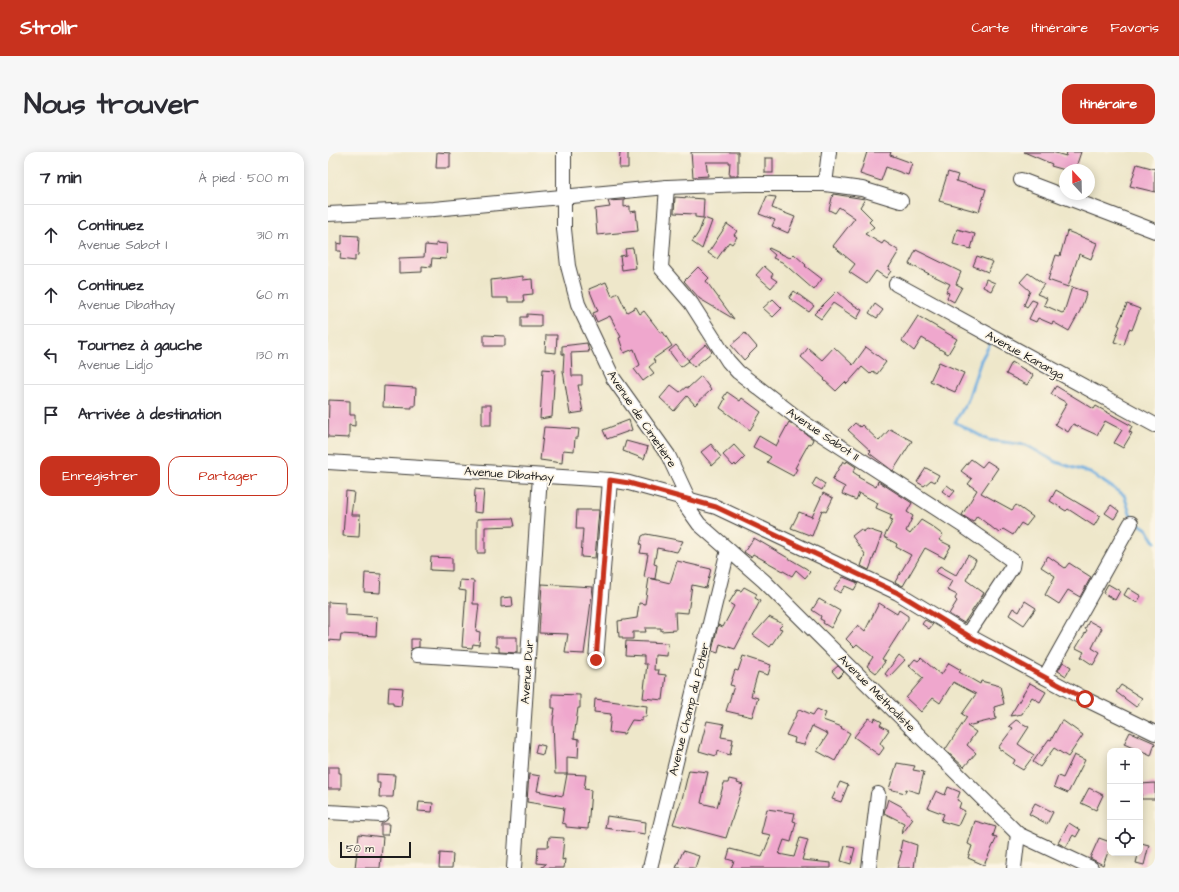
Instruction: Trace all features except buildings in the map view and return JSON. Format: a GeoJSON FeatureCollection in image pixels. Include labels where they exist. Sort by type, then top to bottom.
{"type":"FeatureCollection","features":[{"type":"Feature","properties":{"kind":"street","name":"Avenue de Cimetière"},"geometry":{"type":"LineString","coordinates":[[564,152],[564,229],[568,266],[578,304],[613,378],[668,455],[684,497]]}},
{"type":"Feature","properties":{"kind":"street"},"geometry":{"type":"LineString","coordinates":[[825,184],[829,152]]}},
{"type":"Feature","properties":{"kind":"street"},"geometry":{"type":"LineString","coordinates":[[1021,180],[1155,231]]}},
{"type":"Feature","properties":{"kind":"street"},"geometry":{"type":"LineString","coordinates":[[328,214],[434,209],[667,187],[744,184],[825,184],[862,189],[902,201]]}},
{"type":"Feature","properties":{"kind":"street","name":"Avenue Sabot II"},"geometry":{"type":"LineString","coordinates":[[667,187],[661,268],[691,303],[724,356],[738,372],[804,423],[962,525],[1013,561],[1012,567],[967,635]]}},
{"type":"Feature","properties":{"kind":"street","name":"Avenue Kananga"},"geometry":{"type":"LineString","coordinates":[[896,284],[1155,426]]}},
{"type":"Feature","properties":{"kind":"street","name":"Avenue Dibathay"},"geometry":{"type":"LineString","coordinates":[[328,462],[610,480],[629,483],[684,497],[716,507],[898,593],[967,635],[1045,678],[1155,733]]}},
{"type":"Feature","properties":{"kind":"street","name":"Avenue Dur"},"geometry":{"type":"LineString","coordinates":[[514,868],[540,476]]}},
{"type":"Feature","properties":{"kind":"street"},"geometry":{"type":"LineString","coordinates":[[596,660],[610,480]]}},
{"type":"Feature","properties":{"kind":"street","name":"Avenue Méthodiste"},"geometry":{"type":"LineString","coordinates":[[684,497],[699,524],[764,581],[1018,834],[1091,868]]}},
{"type":"Feature","properties":{"kind":"street"},"geometry":{"type":"LineString","coordinates":[[1045,678],[1131,523]]}},
{"type":"Feature","properties":{"kind":"street","name":"Avenue Champ du Potier"},"geometry":{"type":"LineString","coordinates":[[650,868],[728,550]]}},
{"type":"Feature","properties":{"kind":"street"},"geometry":{"type":"LineString","coordinates":[[417,655],[527,662]]}},
{"type":"Feature","properties":{"kind":"street"},"geometry":{"type":"LineString","coordinates":[[869,868],[878,794]]}},
{"type":"Feature","properties":{"kind":"street"},"geometry":{"type":"LineString","coordinates":[[328,812],[381,815]]}},
{"type":"Feature","properties":{"kind":"street"},"geometry":{"type":"LineString","coordinates":[[1014,868],[1018,834]]}},
{"type":"Feature","properties":{"kind":"waterway"},"geometry":{"type":"LineString","coordinates":[[990,344],[981,360],[967,402],[955,422],[988,440],[1026,445],[1056,462],[1090,473],[1124,495],[1130,513],[1136,522],[1147,529],[1155,542]]}},
{"type":"Feature","properties":{"kind":"route"},"geometry":{"type":"LineString","coordinates":[[596,660],[610,480],[629,483],[716,507],[898,593],[967,635],[1085,699]]}}]}
